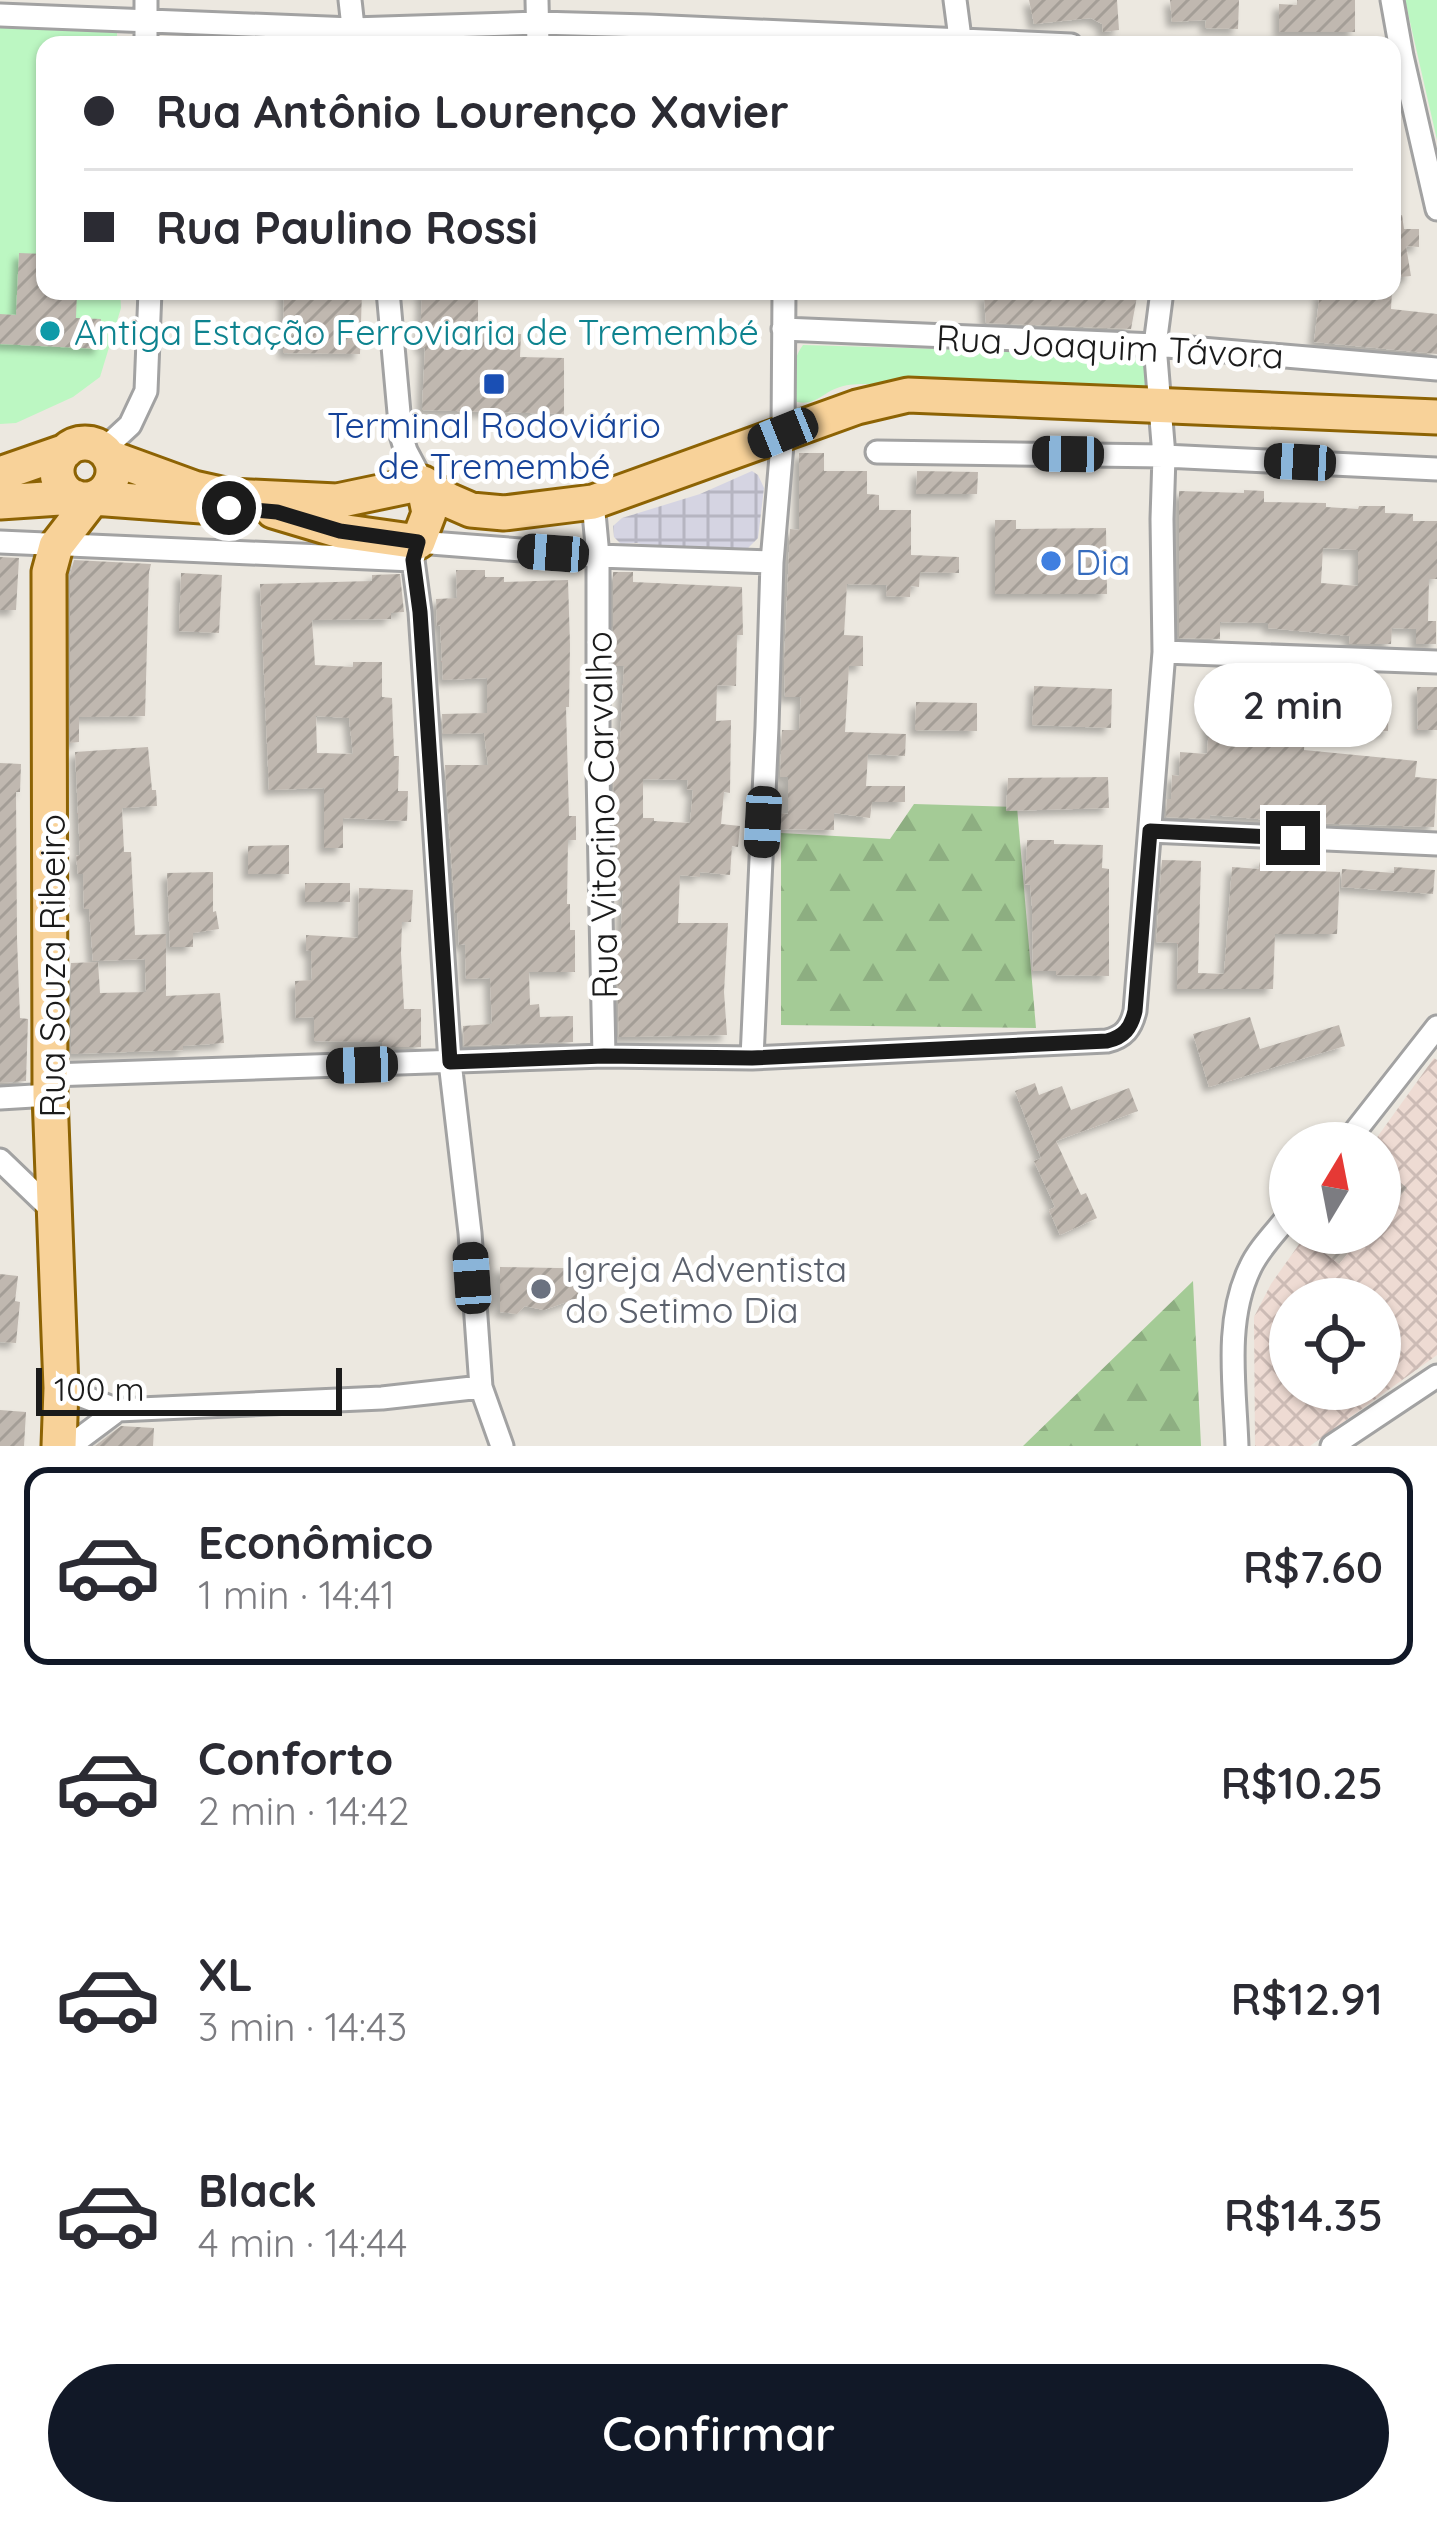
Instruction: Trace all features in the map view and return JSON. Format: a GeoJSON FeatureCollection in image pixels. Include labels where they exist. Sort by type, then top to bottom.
{"type":"FeatureCollection","features":[{"type":"Feature","properties":{"kind":"main road"},"geometry":{"type":"LineString","coordinates":[[106,453],[112,464],[111,482],[100,495],[84,498],[62,488],[58,464],[73,446],[88,444],[194,488],[230,496],[337,501],[423,483],[472,510],[504,513],[593,502],[857,407],[908,395],[1437,417]]}},
{"type":"Feature","properties":{"kind":"main road"},"geometry":{"type":"LineString","coordinates":[[0,474],[67,451]]}},
{"type":"Feature","properties":{"kind":"main road"},"geometry":{"type":"LineString","coordinates":[[0,502],[84,498],[277,512],[416,551],[428,513],[423,483]]}},
{"type":"Feature","properties":{"kind":"main road"},"geometry":{"type":"LineString","coordinates":[[56,546],[84,498]]}},
{"type":"Feature","properties":{"kind":"main road","name":"Rua Souza Ribeiro"},"geometry":{"type":"LineString","coordinates":[[56,546],[49,572],[52,1210],[61,1388],[59,1446]]}},
{"type":"Feature","properties":{"kind":"street"},"geometry":{"type":"LineString","coordinates":[[350,0],[354,36]]}},
{"type":"Feature","properties":{"kind":"street"},"geometry":{"type":"LineString","coordinates":[[537,0],[538,34]]}},
{"type":"Feature","properties":{"kind":"street"},"geometry":{"type":"LineString","coordinates":[[955,0],[960,36]]}},
{"type":"Feature","properties":{"kind":"street"},"geometry":{"type":"LineString","coordinates":[[1393,0],[1396,36]]}},
{"type":"Feature","properties":{"kind":"street"},"geometry":{"type":"LineString","coordinates":[[0,14],[37,8],[146,22],[340,36]]}},
{"type":"Feature","properties":{"kind":"street"},"geometry":{"type":"LineString","coordinates":[[415,36],[749,36]]}},
{"type":"Feature","properties":{"kind":"street"},"geometry":{"type":"LineString","coordinates":[[1401,71],[1437,209]]}},
{"type":"Feature","properties":{"kind":"street"},"geometry":{"type":"LineString","coordinates":[[106,453],[130,424],[146,392],[150,300]]}},
{"type":"Feature","properties":{"kind":"street"},"geometry":{"type":"LineString","coordinates":[[389,300],[401,435],[423,483]]}},
{"type":"Feature","properties":{"kind":"street"},"geometry":{"type":"LineString","coordinates":[[752,1058],[772,562],[783,433],[784,300]]}},
{"type":"Feature","properties":{"kind":"street"},"geometry":{"type":"LineString","coordinates":[[0,1098],[51,1085],[450,1062],[604,1056],[752,1058],[1118,1038],[1127,1031],[1135,1011],[1163,652],[1164,456],[1155,345],[1161,300]]}},
{"type":"Feature","properties":{"kind":"street","name":"Rua Joaquim Távora"},"geometry":{"type":"LineString","coordinates":[[783,329],[1155,345],[1437,369]]}},
{"type":"Feature","properties":{"kind":"street"},"geometry":{"type":"LineString","coordinates":[[877,452],[1164,456],[1437,469]]}},
{"type":"Feature","properties":{"kind":"street","name":"Rua Vitorino Carvalho"},"geometry":{"type":"LineString","coordinates":[[593,502],[598,556],[604,1056]]}},
{"type":"Feature","properties":{"kind":"street"},"geometry":{"type":"LineString","coordinates":[[0,542],[772,562]]}},
{"type":"Feature","properties":{"kind":"street"},"geometry":{"type":"LineString","coordinates":[[416,551],[450,1062],[470,1233],[481,1387],[502,1446]]}},
{"type":"Feature","properties":{"kind":"street"},"geometry":{"type":"LineString","coordinates":[[1163,652],[1437,662]]}},
{"type":"Feature","properties":{"kind":"street"},"geometry":{"type":"LineString","coordinates":[[1150,831],[1437,844]]}},
{"type":"Feature","properties":{"kind":"street"},"geometry":{"type":"LineString","coordinates":[[1363,1122],[1437,1028]]}},
{"type":"Feature","properties":{"kind":"street"},"geometry":{"type":"LineString","coordinates":[[0,1160],[52,1210]]}},
{"type":"Feature","properties":{"kind":"street"},"geometry":{"type":"LineString","coordinates":[[1238,1446],[1236,1309],[1252,1263],[1269,1241]]}},
{"type":"Feature","properties":{"kind":"street"},"geometry":{"type":"LineString","coordinates":[[1345,1443],[1437,1376]]}},
{"type":"Feature","properties":{"kind":"street"},"geometry":{"type":"LineString","coordinates":[[61,1388],[118,1410],[382,1398],[481,1387]]}},
{"type":"Feature","properties":{"kind":"street"},"geometry":{"type":"LineString","coordinates":[[70,1446],[118,1410]]}},
{"type":"Feature","properties":{"kind":"shaded area"},"geometry":{"type":"Polygon","coordinates":[[[752,471],[764,488],[758,538],[746,550],[621,544],[614,537],[613,526],[622,518],[700,494],[752,471]]]}},
{"type":"Feature","properties":{"kind":"shaded area"},"geometry":{"type":"Polygon","coordinates":[[[1437,1060],[1437,1355],[1401,1381],[1401,1278],[1275,1278],[1292,1254],[1401,1254],[1401,1122],[1388,1122],[1437,1060]]]}},
{"type":"Feature","properties":{"kind":"shaded area"},"geometry":{"type":"Polygon","coordinates":[[[1269,1288],[1269,1410],[1360,1410],[1310,1446],[1255,1446],[1254,1317],[1269,1288]]]}},
{"type":"Feature","properties":{"kind":"green space"},"geometry":{"type":"Polygon","coordinates":[[[1405,0],[1437,0],[1437,140],[1405,0]]]}},
{"type":"Feature","properties":{"kind":"green space"},"geometry":{"type":"Polygon","coordinates":[[[0,21],[117,28],[117,36],[36,36],[36,300],[121,300],[121,308],[100,377],[73,397],[16,423],[0,424],[0,21]]]}},
{"type":"Feature","properties":{"kind":"green space"},"geometry":{"type":"Polygon","coordinates":[[[803,345],[1143,355],[1151,397],[861,384],[797,402],[793,373],[803,345]]]}},
{"type":"Feature","properties":{"kind":"green space"},"geometry":{"type":"Polygon","coordinates":[[[914,804],[1017,807],[1036,1028],[781,1025],[781,833],[890,839],[914,804]]]}},
{"type":"Feature","properties":{"kind":"green space"},"geometry":{"type":"Polygon","coordinates":[[[1193,1281],[1201,1446],[1023,1446],[1193,1281]]]}},
{"type":"Feature","properties":{"kind":"building"},"geometry":{"type":"Polygon","coordinates":[[[1029,0],[1117,0],[1119,30],[1103,32],[1102,24],[1091,18],[1034,24],[1029,0]]]}},
{"type":"Feature","properties":{"kind":"building"},"geometry":{"type":"Polygon","coordinates":[[[1170,0],[1239,0],[1238,29],[1205,28],[1206,20],[1172,22],[1170,0]]]}},
{"type":"Feature","properties":{"kind":"building"},"geometry":{"type":"Polygon","coordinates":[[[1297,0],[1355,0],[1355,32],[1279,32],[1279,4],[1297,5],[1297,0]]]}},
{"type":"Feature","properties":{"kind":"building"},"geometry":{"type":"Polygon","coordinates":[[[1401,215],[1404,229],[1419,229],[1419,247],[1406,246],[1411,276],[1401,277],[1401,215]]]}},
{"type":"Feature","properties":{"kind":"building","name":"Antiga Estação Ferroviaria de Tremembé"},"geometry":{"type":"Polygon","coordinates":[[[19,253],[36,254],[36,300],[77,300],[76,318],[101,319],[100,349],[0,344],[0,314],[16,315],[19,253]]]}},
{"type":"Feature","properties":{"kind":"building"},"geometry":{"type":"Polygon","coordinates":[[[284,300],[362,300],[360,354],[283,353],[284,300]]]}},
{"type":"Feature","properties":{"kind":"building","name":"Terminal Rodoviário de Tremembé"},"geometry":{"type":"Polygon","coordinates":[[[422,300],[478,300],[478,333],[521,334],[520,357],[564,358],[564,414],[422,410],[425,348],[420,348],[422,300]]]}},
{"type":"Feature","properties":{"kind":"building"},"geometry":{"type":"Polygon","coordinates":[[[984,300],[1136,300],[1131,329],[986,323],[984,300]]]}},
{"type":"Feature","properties":{"kind":"building"},"geometry":{"type":"Polygon","coordinates":[[[1319,300],[1392,300],[1391,309],[1437,314],[1437,354],[1314,342],[1319,300]]]}},
{"type":"Feature","properties":{"kind":"building"},"geometry":{"type":"Polygon","coordinates":[[[799,453],[824,453],[824,471],[867,471],[867,494],[879,495],[879,510],[911,510],[911,555],[959,557],[959,573],[920,572],[919,587],[911,586],[910,597],[886,596],[887,585],[847,584],[844,635],[863,636],[863,666],[849,666],[845,732],[906,734],[905,756],[868,754],[866,786],[905,786],[905,802],[872,802],[870,818],[834,813],[834,830],[777,829],[778,813],[788,814],[788,777],[780,777],[782,730],[799,730],[801,697],[785,697],[784,663],[790,529],[799,530],[799,453]]]}},
{"type":"Feature","properties":{"kind":"building"},"geometry":{"type":"Polygon","coordinates":[[[917,471],[978,472],[977,494],[916,494],[917,471]]]}},
{"type":"Feature","properties":{"kind":"building"},"geometry":{"type":"Polygon","coordinates":[[[1179,491],[1264,491],[1264,502],[1326,503],[1326,507],[1358,509],[1385,506],[1385,513],[1413,514],[1413,521],[1437,521],[1437,579],[1429,579],[1428,621],[1436,621],[1436,644],[1416,644],[1416,629],[1392,628],[1391,644],[1349,644],[1350,636],[1268,628],[1268,623],[1220,622],[1220,639],[1179,638],[1179,491]],[[1323,548],[1321,583],[1358,586],[1358,550],[1323,548]]]}},
{"type":"Feature","properties":{"kind":"building","name":"Dia"},"geometry":{"type":"Polygon","coordinates":[[[995,520],[1016,520],[1016,529],[1106,528],[1107,594],[995,594],[995,520]]]}},
{"type":"Feature","properties":{"kind":"building"},"geometry":{"type":"Polygon","coordinates":[[[0,557],[19,558],[16,610],[0,610],[0,557]]]}},
{"type":"Feature","properties":{"kind":"building"},"geometry":{"type":"Polygon","coordinates":[[[74,560],[151,564],[145,716],[79,717],[79,742],[70,743],[70,575],[74,560]]]}},
{"type":"Feature","properties":{"kind":"building"},"geometry":{"type":"Polygon","coordinates":[[[456,570],[485,570],[485,577],[504,577],[504,582],[568,580],[569,816],[576,816],[576,840],[568,840],[567,904],[570,930],[575,930],[575,972],[529,972],[530,1005],[539,1004],[540,1017],[573,1016],[573,1042],[464,1046],[463,1026],[492,1024],[490,978],[466,979],[465,944],[459,945],[455,913],[445,765],[488,765],[484,733],[443,734],[442,714],[487,713],[487,678],[443,680],[436,599],[457,598],[456,570]]]}},
{"type":"Feature","properties":{"kind":"building"},"geometry":{"type":"Polygon","coordinates":[[[613,572],[633,572],[633,582],[742,587],[743,635],[737,635],[736,686],[717,685],[716,721],[731,720],[730,793],[724,792],[721,824],[740,826],[738,847],[732,846],[730,875],[680,875],[678,923],[728,923],[727,1035],[619,1037],[616,931],[621,931],[623,891],[614,841],[613,739],[620,739],[624,666],[613,666],[613,572]],[[643,779],[643,818],[690,823],[693,790],[687,789],[688,780],[643,779]]]}},
{"type":"Feature","properties":{"kind":"building"},"geometry":{"type":"Polygon","coordinates":[[[181,573],[222,575],[219,633],[179,631],[181,573]]]}},
{"type":"Feature","properties":{"kind":"building"},"geometry":{"type":"Polygon","coordinates":[[[400,574],[404,612],[391,613],[391,619],[312,620],[315,665],[353,667],[353,662],[382,662],[382,697],[392,698],[398,791],[408,791],[407,821],[343,818],[343,848],[324,848],[324,788],[269,790],[260,584],[372,581],[372,575],[400,574]],[[316,716],[317,753],[353,754],[349,718],[316,716]]]}},
{"type":"Feature","properties":{"kind":"building"},"geometry":{"type":"Polygon","coordinates":[[[1034,686],[1112,689],[1111,728],[1032,725],[1034,686]]]}},
{"type":"Feature","properties":{"kind":"building"},"geometry":{"type":"Polygon","coordinates":[[[1234,686],[1315,695],[1315,691],[1332,692],[1332,699],[1368,701],[1368,691],[1389,692],[1388,731],[1305,733],[1304,750],[1417,761],[1415,777],[1437,779],[1434,827],[1210,815],[1210,819],[1166,817],[1172,775],[1179,776],[1180,752],[1207,754],[1211,698],[1233,699],[1234,686]]]}},
{"type":"Feature","properties":{"kind":"building"},"geometry":{"type":"Polygon","coordinates":[[[1417,687],[1437,687],[1437,730],[1418,730],[1417,687]]]}},
{"type":"Feature","properties":{"kind":"building"},"geometry":{"type":"Polygon","coordinates":[[[916,702],[977,703],[977,731],[915,730],[916,702]]]}},
{"type":"Feature","properties":{"kind":"building"},"geometry":{"type":"Polygon","coordinates":[[[148,747],[157,806],[122,808],[124,852],[131,852],[135,935],[166,934],[166,996],[220,993],[224,1043],[183,1046],[183,1050],[71,1054],[71,963],[98,962],[100,993],[146,992],[145,959],[93,961],[89,909],[84,909],[83,874],[78,874],[76,856],[80,855],[75,752],[148,747]]]}},
{"type":"Feature","properties":{"kind":"building"},"geometry":{"type":"Polygon","coordinates":[[[0,763],[21,764],[20,792],[16,792],[17,939],[20,1018],[28,1019],[26,1081],[0,1083],[0,763]]]}},
{"type":"Feature","properties":{"kind":"building"},"geometry":{"type":"Polygon","coordinates":[[[1108,777],[1109,808],[1006,811],[1008,778],[1108,777]]]}},
{"type":"Feature","properties":{"kind":"building"},"geometry":{"type":"Polygon","coordinates":[[[1027,840],[1103,845],[1102,868],[1109,869],[1109,976],[1033,971],[1032,906],[1030,885],[1025,884],[1027,840]]]}},
{"type":"Feature","properties":{"kind":"building"},"geometry":{"type":"Polygon","coordinates":[[[289,845],[289,874],[248,874],[248,846],[289,845]]]}},
{"type":"Feature","properties":{"kind":"building"},"geometry":{"type":"Polygon","coordinates":[[[1162,860],[1201,861],[1198,973],[1224,974],[1232,867],[1259,869],[1260,861],[1285,862],[1284,870],[1340,872],[1337,934],[1275,934],[1273,989],[1177,989],[1178,943],[1156,942],[1162,860]]]}},
{"type":"Feature","properties":{"kind":"building"},"geometry":{"type":"Polygon","coordinates":[[[1394,867],[1435,870],[1433,894],[1341,887],[1342,869],[1394,873],[1394,867]]]}},
{"type":"Feature","properties":{"kind":"building"},"geometry":{"type":"Polygon","coordinates":[[[213,872],[213,912],[219,929],[193,933],[193,947],[170,947],[167,873],[213,872]]]}},
{"type":"Feature","properties":{"kind":"building"},"geometry":{"type":"Polygon","coordinates":[[[305,883],[350,883],[350,902],[305,902],[305,883]]]}},
{"type":"Feature","properties":{"kind":"building"},"geometry":{"type":"Polygon","coordinates":[[[359,888],[413,890],[411,922],[402,922],[401,953],[404,1009],[421,1009],[421,1047],[314,1041],[314,1017],[296,1018],[295,981],[312,980],[306,935],[358,938],[359,888]]]}},
{"type":"Feature","properties":{"kind":"building"},"geometry":{"type":"Polygon","coordinates":[[[1250,1017],[1260,1049],[1339,1025],[1345,1046],[1209,1087],[1193,1034],[1250,1017]]]}},
{"type":"Feature","properties":{"kind":"building"},"geometry":{"type":"Polygon","coordinates":[[[1035,1083],[1039,1095],[1062,1086],[1071,1110],[1129,1088],[1138,1111],[1056,1141],[1097,1218],[1060,1235],[1049,1210],[1055,1207],[1034,1161],[1041,1158],[1015,1091],[1035,1083]]]}},
{"type":"Feature","properties":{"kind":"building"},"geometry":{"type":"Polygon","coordinates":[[[1326,1254],[1347,1254],[1339,1264],[1326,1254]]]}},
{"type":"Feature","properties":{"kind":"building","name":"Igreja Adventista do Setimo Dia"},"geometry":{"type":"Polygon","coordinates":[[[500,1267],[612,1269],[613,1273],[580,1282],[584,1296],[544,1310],[525,1306],[517,1314],[500,1312],[500,1267]]]}},
{"type":"Feature","properties":{"kind":"building"},"geometry":{"type":"Polygon","coordinates":[[[0,1274],[18,1276],[16,1343],[0,1342],[0,1274]]]}},
{"type":"Feature","properties":{"kind":"building"},"geometry":{"type":"Polygon","coordinates":[[[0,1410],[26,1412],[24,1446],[0,1446],[0,1410]]]}},
{"type":"Feature","properties":{"kind":"building"},"geometry":{"type":"Polygon","coordinates":[[[121,1426],[154,1428],[153,1446],[95,1446],[121,1426]]]}},
{"type":"Feature","properties":{"kind":"place","name":"Antiga Estação Ferroviaria de Tremembé"},"geometry":{"type":"Point","coordinates":[50,331]}},
{"type":"Feature","properties":{"kind":"place","name":"Terminal Rodoviário de Tremembé"},"geometry":{"type":"Point","coordinates":[494,384]}},
{"type":"Feature","properties":{"kind":"place","name":"Dia"},"geometry":{"type":"Point","coordinates":[1051,561]}},
{"type":"Feature","properties":{"kind":"place","name":"Igreja Adventista do Setimo Dia"},"geometry":{"type":"Point","coordinates":[541,1289]}},
{"type":"Feature","properties":{"kind":"route"},"geometry":{"type":"LineString","coordinates":[[229,508],[277,512],[340,531],[418,542],[413,560],[450,1062],[604,1056],[752,1058],[1107,1041],[1127,1031],[1135,1011],[1150,831],[1293,838]]}}]}
